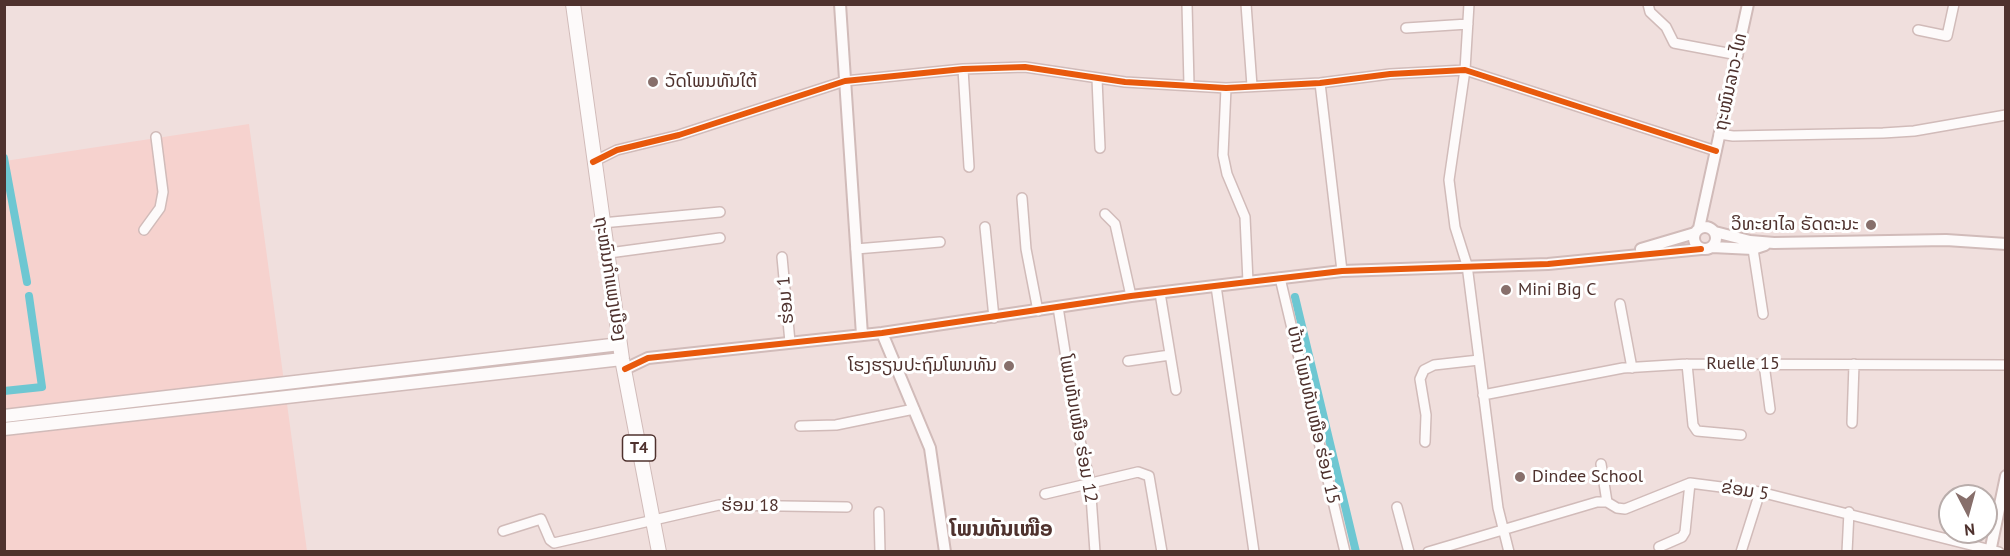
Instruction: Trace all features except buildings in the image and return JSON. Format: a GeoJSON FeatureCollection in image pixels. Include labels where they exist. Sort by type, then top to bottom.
{"type":"FeatureCollection","features":[{"type":"Feature","properties":{"kind":"main road","name":"ຖະໜົນກຳແພງເມືອງ"},"geometry":{"type":"LineString","coordinates":[[573,4],[623,364],[659,552]]}},
{"type":"Feature","properties":{"kind":"main road"},"geometry":{"type":"LineString","coordinates":[[4,416],[620,344]]}},
{"type":"Feature","properties":{"kind":"main road"},"geometry":{"type":"LineString","coordinates":[[4,429],[623,364]]}},
{"type":"Feature","properties":{"kind":"street"},"geometry":{"type":"LineString","coordinates":[[840,4],[862,335]]}},
{"type":"Feature","properties":{"kind":"street"},"geometry":{"type":"LineString","coordinates":[[1187,4],[1189,85]]}},
{"type":"Feature","properties":{"kind":"street"},"geometry":{"type":"LineString","coordinates":[[1246,4],[1252,86]]}},
{"type":"Feature","properties":{"kind":"street"},"geometry":{"type":"LineString","coordinates":[[1469,4],[1465,70],[1449,180],[1455,226],[1467,266],[1502,529],[1509,552]]}},
{"type":"Feature","properties":{"kind":"street"},"geometry":{"type":"LineString","coordinates":[[1648,4],[1650,12],[1666,27],[1674,43],[1737,55]]}},
{"type":"Feature","properties":{"kind":"street","name":"ຖະໜົນລາວ-ໄທ"},"geometry":{"type":"LineString","coordinates":[[1697,231],[1709,194],[1719,134],[1748,4]]}},
{"type":"Feature","properties":{"kind":"street"},"geometry":{"type":"LineString","coordinates":[[1918,30],[1947,36],[1954,4]]}},
{"type":"Feature","properties":{"kind":"street"},"geometry":{"type":"LineString","coordinates":[[1406,28],[1468,24]]}},
{"type":"Feature","properties":{"kind":"street"},"geometry":{"type":"LineString","coordinates":[[594,162],[617,150],[679,135],[845,81],[963,69],[1025,67],[1097,79],[1226,88],[1320,83],[1390,74],[1465,70],[1716,151]]}},
{"type":"Feature","properties":{"kind":"street"},"geometry":{"type":"LineString","coordinates":[[963,69],[969,167]]}},
{"type":"Feature","properties":{"kind":"street"},"geometry":{"type":"LineString","coordinates":[[1097,79],[1100,148]]}},
{"type":"Feature","properties":{"kind":"street"},"geometry":{"type":"LineString","coordinates":[[1320,83],[1342,271]]}},
{"type":"Feature","properties":{"kind":"street"},"geometry":{"type":"LineString","coordinates":[[1226,88],[1224,166],[1245,217],[1248,282]]}},
{"type":"Feature","properties":{"kind":"street"},"geometry":{"type":"LineString","coordinates":[[1719,134],[1914,131],[2006,115]]}},
{"type":"Feature","properties":{"kind":"street"},"geometry":{"type":"LineString","coordinates":[[144,230],[160,208],[163,192],[156,137]]}},
{"type":"Feature","properties":{"kind":"street","name":"ຖະໜົນລາວ-ໄທ"},"geometry":{"type":"LineString","coordinates":[[1707,248],[1716,240],[1709,194]]}},
{"type":"Feature","properties":{"kind":"street"},"geometry":{"type":"LineString","coordinates":[[1022,198],[1026,249],[1038,310]]}},
{"type":"Feature","properties":{"kind":"street"},"geometry":{"type":"LineString","coordinates":[[602,224],[720,212]]}},
{"type":"Feature","properties":{"kind":"street"},"geometry":{"type":"LineString","coordinates":[[1106,214],[1114,224],[1131,296]]}},
{"type":"Feature","properties":{"kind":"street"},"geometry":{"type":"LineString","coordinates":[[985,227],[994,318]]}},
{"type":"Feature","properties":{"kind":"street"},"geometry":{"type":"LineString","coordinates":[[1611,257],[1697,231],[1714,231],[1750,241],[1774,243],[1946,240],[2006,244]]}},
{"type":"Feature","properties":{"kind":"street"},"geometry":{"type":"LineString","coordinates":[[1697,231],[1694,240],[1707,248]]}},
{"type":"Feature","properties":{"kind":"street"},"geometry":{"type":"LineString","coordinates":[[609,253],[720,237]]}},
{"type":"Feature","properties":{"kind":"street"},"geometry":{"type":"LineString","coordinates":[[856,249],[940,242]]}},
{"type":"Feature","properties":{"kind":"street"},"geometry":{"type":"LineString","coordinates":[[623,364],[648,358],[882,333],[1131,296],[1342,271],[1548,264],[1707,248],[1753,249],[1774,243]]}},
{"type":"Feature","properties":{"kind":"street"},"geometry":{"type":"LineString","coordinates":[[1753,249],[1763,314]]}},
{"type":"Feature","properties":{"kind":"street","name":"ຮ່ອມ 1"},"geometry":{"type":"LineString","coordinates":[[782,257],[790,342]]}},
{"type":"Feature","properties":{"kind":"street","name":"ບ້ານ ໂພນທັນເໜືອ ຮ່ອມ 15"},"geometry":{"type":"LineString","coordinates":[[1280,278],[1345,552]]}},
{"type":"Feature","properties":{"kind":"street"},"geometry":{"type":"LineString","coordinates":[[1216,286],[1254,552]]}},
{"type":"Feature","properties":{"kind":"street"},"geometry":{"type":"LineString","coordinates":[[1160,293],[1176,390]]}},
{"type":"Feature","properties":{"kind":"street"},"geometry":{"type":"LineString","coordinates":[[1620,303],[1632,368]]}},
{"type":"Feature","properties":{"kind":"street","name":"ໂພນທັນເໜືອ ຮ່ອມ 12"},"geometry":{"type":"LineString","coordinates":[[1058,307],[1077,428],[1090,482],[1095,552]]}},
{"type":"Feature","properties":{"kind":"street"},"geometry":{"type":"LineString","coordinates":[[882,333],[930,448],[945,552]]}},
{"type":"Feature","properties":{"kind":"street"},"geometry":{"type":"LineString","coordinates":[[1128,361],[1170,355]]}},
{"type":"Feature","properties":{"kind":"street"},"geometry":{"type":"LineString","coordinates":[[1425,442],[1426,415],[1420,379],[1424,370],[1434,365],[1479,360]]}},
{"type":"Feature","properties":{"kind":"street"},"geometry":{"type":"LineString","coordinates":[[1687,364],[1693,425],[1697,431],[1741,435]]}},
{"type":"Feature","properties":{"kind":"street","name":"Ruelle 15"},"geometry":{"type":"LineString","coordinates":[[1483,395],[1632,368],[1687,364],[2006,365]]}},
{"type":"Feature","properties":{"kind":"street"},"geometry":{"type":"LineString","coordinates":[[1764,364],[1770,409]]}},
{"type":"Feature","properties":{"kind":"street"},"geometry":{"type":"LineString","coordinates":[[1852,423],[1854,364]]}},
{"type":"Feature","properties":{"kind":"street"},"geometry":{"type":"LineString","coordinates":[[800,426],[836,425],[914,409]]}},
{"type":"Feature","properties":{"kind":"street"},"geometry":{"type":"LineString","coordinates":[[1600,464],[1607,502]]}},
{"type":"Feature","properties":{"kind":"street"},"geometry":{"type":"LineString","coordinates":[[1045,494],[1138,472],[1149,476],[1162,552]]}},
{"type":"Feature","properties":{"kind":"street"},"geometry":{"type":"LineString","coordinates":[[1993,551],[2006,476]]}},
{"type":"Feature","properties":{"kind":"street"},"geometry":{"type":"LineString","coordinates":[[1659,548],[1682,537],[1685,532],[1690,483]]}},
{"type":"Feature","properties":{"kind":"street","name":"ຂ່ອມ 5"},"geometry":{"type":"LineString","coordinates":[[1428,552],[1502,529],[1607,502],[1617,508],[1625,508],[1690,483],[1760,492],[1849,512],[1993,551]]}},
{"type":"Feature","properties":{"kind":"street"},"geometry":{"type":"LineString","coordinates":[[1741,552],[1760,492]]}},
{"type":"Feature","properties":{"kind":"street","name":"ຮ່ອມ 18"},"geometry":{"type":"LineString","coordinates":[[503,531],[541,519],[550,540],[554,543],[653,518],[719,505],[847,507]]}},
{"type":"Feature","properties":{"kind":"street"},"geometry":{"type":"LineString","coordinates":[[1397,507],[1409,552]]}},
{"type":"Feature","properties":{"kind":"street"},"geometry":{"type":"LineString","coordinates":[[879,512],[880,552]]}},
{"type":"Feature","properties":{"kind":"street"},"geometry":{"type":"LineString","coordinates":[[1847,552],[1849,512]]}},
{"type":"Feature","properties":{"kind":"shaded area"},"geometry":{"type":"Polygon","coordinates":[[[249,124],[307,551],[5,551],[4,158],[5,161],[249,124]]]}},
{"type":"Feature","properties":{"kind":"waterway"},"geometry":{"type":"LineString","coordinates":[[4,158],[27,282]]}},
{"type":"Feature","properties":{"kind":"waterway"},"geometry":{"type":"LineString","coordinates":[[4,391],[42,387],[29,296]]}},
{"type":"Feature","properties":{"kind":"waterway"},"geometry":{"type":"LineString","coordinates":[[1295,297],[1356,552]]}},
{"type":"Feature","properties":{"kind":"cycle path"},"geometry":{"type":"LineString","coordinates":[[593,162],[617,150],[679,135],[845,81],[963,69],[1025,67],[1125,82],[1226,88],[1320,83],[1390,74],[1465,70],[1716,151]]}},
{"type":"Feature","properties":{"kind":"cycle path"},"geometry":{"type":"LineString","coordinates":[[625,369],[648,358],[882,333],[1131,296],[1342,271],[1548,264],[1701,249]]}},
{"type":"Feature","properties":{"kind":"place","name":"ວັດໂພນທັນໃຕ້"},"geometry":{"type":"Point","coordinates":[653,82]}},
{"type":"Feature","properties":{"kind":"place","name":"ວິທະຍາໄລ ຣັດຕະນະ"},"geometry":{"type":"Point","coordinates":[1871,225]}},
{"type":"Feature","properties":{"kind":"place","name":"Mini Big C"},"geometry":{"type":"Point","coordinates":[1506,290]}},
{"type":"Feature","properties":{"kind":"place","name":"ໂຮງຮຽນປະຖົມໂພນທັນ"},"geometry":{"type":"Point","coordinates":[1009,366]}},
{"type":"Feature","properties":{"kind":"place","name":"Dindee School"},"geometry":{"type":"Point","coordinates":[1520,477]}},
{"type":"Feature","properties":{"kind":"district","name":"ໂພນທັນເໜືອ"},"geometry":{"type":"Point","coordinates":[1001,530]}}]}
